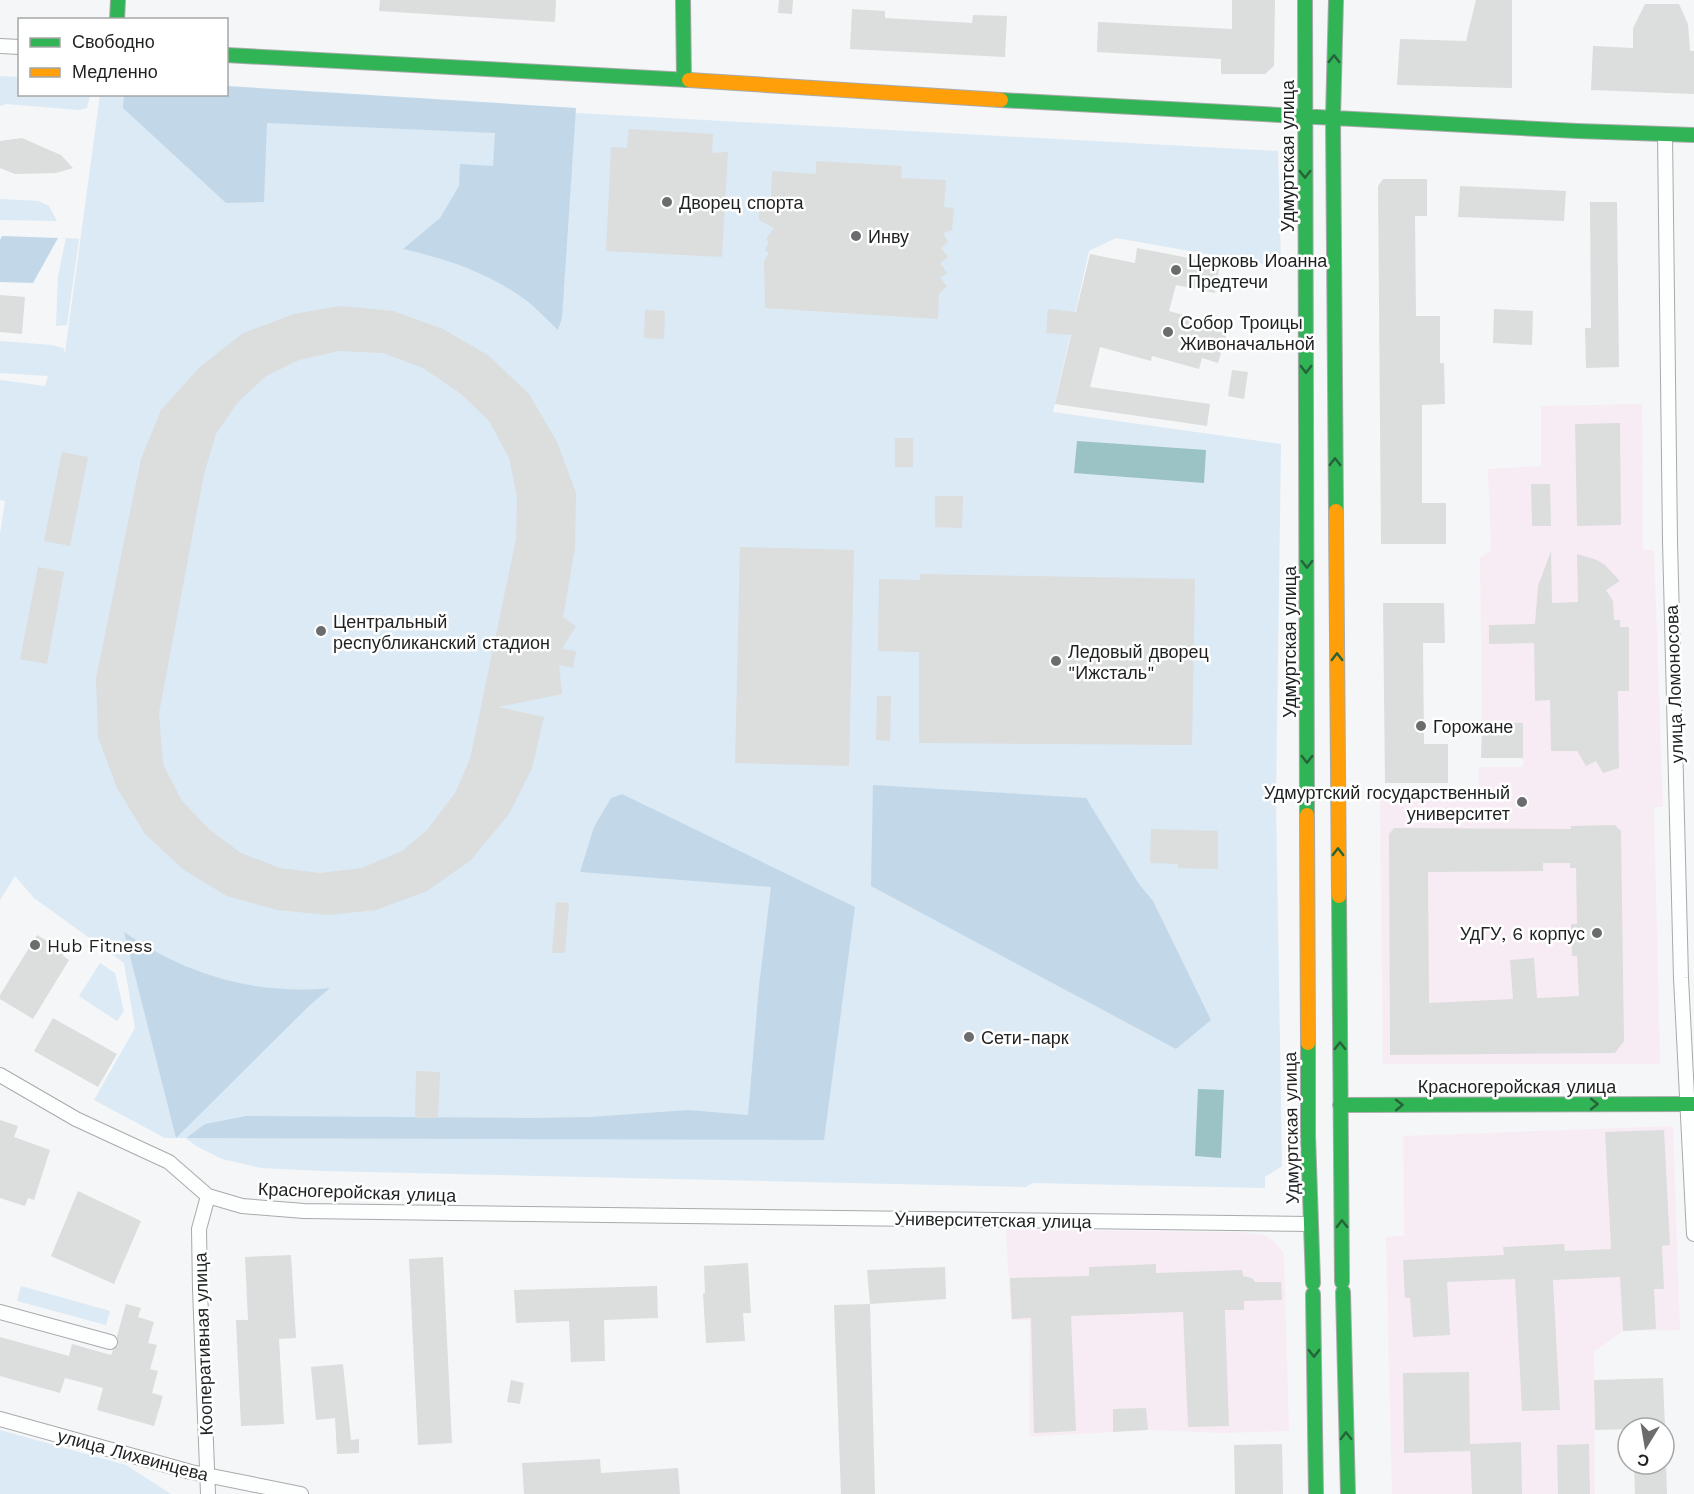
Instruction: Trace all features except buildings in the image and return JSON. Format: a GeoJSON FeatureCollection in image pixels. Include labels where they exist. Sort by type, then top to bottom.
{"type":"FeatureCollection","features":[{"type":"Feature","properties":{"kind":"main road"},"geometry":{"type":"LineString","coordinates":[[117,18],[118,0]]}},
{"type":"Feature","properties":{"kind":"main road"},"geometry":{"type":"LineString","coordinates":[[684,0],[684,80]]}},
{"type":"Feature","properties":{"kind":"main road","name":"Удмуртская улица"},"geometry":{"type":"LineString","coordinates":[[1305,0],[1304,116],[1340,1105],[1347,1494]]}},
{"type":"Feature","properties":{"kind":"main road","name":"Удмуртская улица"},"geometry":{"type":"LineString","coordinates":[[1316,1494],[1308,1135],[1336,0]]}},
{"type":"Feature","properties":{"kind":"main road"},"geometry":{"type":"LineString","coordinates":[[228,55],[684,80],[922,96],[1694,135]]}},
{"type":"Feature","properties":{"kind":"main road","name":"Красногеройская улица"},"geometry":{"type":"LineString","coordinates":[[1340,1105],[1691,1104]]}},
{"type":"Feature","properties":{"kind":"street"},"geometry":{"type":"LineString","coordinates":[[0,46],[18,47]]}},
{"type":"Feature","properties":{"kind":"street","name":"улица Ломоносова"},"geometry":{"type":"LineString","coordinates":[[1665,134],[1670,530],[1681,978],[1691,1104],[1694,1234]]}},
{"type":"Feature","properties":{"kind":"street","name":"Красногеройская улица"},"geometry":{"type":"LineString","coordinates":[[0,1075],[76,1119],[169,1162],[208,1196],[242,1206],[304,1211],[675,1216]]}},
{"type":"Feature","properties":{"kind":"street","name":"Кооперативная улица"},"geometry":{"type":"LineString","coordinates":[[208,1196],[199,1229],[208,1494]]}},
{"type":"Feature","properties":{"kind":"street","name":"Университетская улица"},"geometry":{"type":"LineString","coordinates":[[675,1216],[1311,1224]]}},
{"type":"Feature","properties":{"kind":"street"},"geometry":{"type":"LineString","coordinates":[[0,1312],[110,1342]]}},
{"type":"Feature","properties":{"kind":"street","name":"улица Лихвинцева"},"geometry":{"type":"LineString","coordinates":[[0,1419],[144,1460],[301,1494]]}},
{"type":"Feature","properties":{"kind":"shaded area"},"geometry":{"type":"Polygon","coordinates":[[[0,76],[18,77],[18,96],[90,96],[87,108],[79,110],[6,104],[0,106],[0,76]]]}},
{"type":"Feature","properties":{"kind":"shaded area"},"geometry":{"type":"Polygon","coordinates":[[[228,86],[576,108],[562,318],[558,330],[528,302],[495,281],[451,262],[403,249],[440,218],[459,186],[460,164],[493,166],[495,133],[267,123],[264,202],[226,203],[123,108],[124,96],[228,96],[228,86]]]}},
{"type":"Feature","properties":{"kind":"shaded area"},"geometry":{"type":"Polygon","coordinates":[[[228,94],[1278,151],[1281,267],[1116,238],[1089,251],[1053,412],[1281,444],[1276,800],[1282,1166],[1265,1177],[1265,1188],[1032,1183],[1026,1187],[261,1168],[222,1159],[196,1146],[186,1138],[165,1138],[94,1100],[135,1028],[124,963],[34,898],[15,876],[0,900],[0,534],[5,501],[0,500],[0,380],[45,386],[48,376],[0,373],[0,341],[51,345],[63,348],[65,353],[100,96],[228,96],[228,94]]]}},
{"type":"Feature","properties":{"kind":"shaded area"},"geometry":{"type":"Polygon","coordinates":[[[0,199],[39,201],[49,206],[57,221],[0,220],[0,199]]]}},
{"type":"Feature","properties":{"kind":"shaded area"},"geometry":{"type":"Polygon","coordinates":[[[2,236],[58,238],[33,283],[0,282],[0,240],[2,236]]]}},
{"type":"Feature","properties":{"kind":"shaded area"},"geometry":{"type":"Polygon","coordinates":[[[66,238],[79,239],[67,325],[56,326],[58,276],[66,238]]]}},
{"type":"Feature","properties":{"kind":"shaded area","name":"Удмуртский государственный университет"},"geometry":{"type":"Polygon","coordinates":[[[1642,404],[1643,550],[1654,550],[1663,807],[1654,807],[1660,1064],[1383,1064],[1380,798],[1478,797],[1479,767],[1523,767],[1523,723],[1482,722],[1480,558],[1491,550],[1488,469],[1541,466],[1541,406],[1642,404]]]}},
{"type":"Feature","properties":{"kind":"shaded area"},"geometry":{"type":"Polygon","coordinates":[[[1077,441],[1206,450],[1204,483],[1074,473],[1077,441]]]}},
{"type":"Feature","properties":{"kind":"shaded area"},"geometry":{"type":"Polygon","coordinates":[[[873,785],[1086,798],[1139,884],[1153,901],[1211,1020],[1176,1049],[871,886],[873,785]]]}},
{"type":"Feature","properties":{"kind":"shaded area"},"geometry":{"type":"Polygon","coordinates":[[[622,794],[855,907],[824,1140],[186,1138],[205,1124],[246,1116],[533,1118],[591,1117],[688,1110],[748,1115],[759,986],[771,887],[580,872],[594,827],[611,798],[622,794]]]}},
{"type":"Feature","properties":{"kind":"shaded area"},"geometry":{"type":"Polygon","coordinates":[[[124,932],[171,960],[222,979],[275,989],[330,988],[176,1138],[124,932]]]}},
{"type":"Feature","properties":{"kind":"shaded area"},"geometry":{"type":"Polygon","coordinates":[[[100,963],[115,973],[124,1011],[117,1021],[79,996],[100,963]]]}},
{"type":"Feature","properties":{"kind":"shaded area"},"geometry":{"type":"Polygon","coordinates":[[[1198,1089],[1224,1090],[1221,1158],[1195,1156],[1198,1089]]]}},
{"type":"Feature","properties":{"kind":"shaded area"},"geometry":{"type":"Polygon","coordinates":[[[1673,1126],[1680,1330],[1623,1331],[1594,1352],[1595,1494],[1392,1494],[1386,1237],[1404,1236],[1403,1136],[1673,1126]]]}},
{"type":"Feature","properties":{"kind":"shaded area"},"geometry":{"type":"Polygon","coordinates":[[[1006,1230],[1242,1232],[1267,1236],[1284,1252],[1289,1431],[1222,1433],[1147,1430],[1146,1409],[1113,1432],[1029,1437],[1030,1320],[1011,1320],[1006,1230]]]}},
{"type":"Feature","properties":{"kind":"shaded area"},"geometry":{"type":"Polygon","coordinates":[[[21,1286],[110,1311],[106,1325],[17,1301],[21,1286]]]}},
{"type":"Feature","properties":{"kind":"shaded area"},"geometry":{"type":"Polygon","coordinates":[[[0,1430],[126,1465],[171,1494],[0,1494],[0,1430]]]}},
{"type":"Feature","properties":{"kind":"traffic: fast"},"geometry":{"type":"LineString","coordinates":[[117,18],[118,0]]}},
{"type":"Feature","properties":{"kind":"traffic: fast"},"geometry":{"type":"LineString","coordinates":[[683,0],[684,80]]}},
{"type":"Feature","properties":{"kind":"traffic: fast"},"geometry":{"type":"LineString","coordinates":[[1305,0],[1307,815]]}},
{"type":"Feature","properties":{"kind":"traffic: fast"},"geometry":{"type":"LineString","coordinates":[[1336,0],[1333,118],[1336,511]]}},
{"type":"Feature","properties":{"kind":"traffic: fast"},"geometry":{"type":"LineString","coordinates":[[228,55],[689,80]]}},
{"type":"Feature","properties":{"kind":"traffic: fast"},"geometry":{"type":"LineString","coordinates":[[1001,100],[1577,131],[1694,135]]}},
{"type":"Feature","properties":{"kind":"traffic: fast"},"geometry":{"type":"LineString","coordinates":[[1339,896],[1342,1282]]}},
{"type":"Feature","properties":{"kind":"traffic: fast"},"geometry":{"type":"LineString","coordinates":[[1308,1043],[1308,1135],[1313,1283]]}},
{"type":"Feature","properties":{"kind":"traffic: fast"},"geometry":{"type":"LineString","coordinates":[[1340,1105],[1694,1104]]}},
{"type":"Feature","properties":{"kind":"traffic: fast"},"geometry":{"type":"LineString","coordinates":[[1343,1292],[1348,1494]]}},
{"type":"Feature","properties":{"kind":"traffic: fast"},"geometry":{"type":"LineString","coordinates":[[1313,1294],[1316,1494]]}},
{"type":"Feature","properties":{"kind":"traffic: slow"},"geometry":{"type":"LineString","coordinates":[[689,80],[1001,100]]}},
{"type":"Feature","properties":{"kind":"traffic: slow"},"geometry":{"type":"LineString","coordinates":[[1336,511],[1339,896]]}},
{"type":"Feature","properties":{"kind":"traffic: slow"},"geometry":{"type":"LineString","coordinates":[[1307,815],[1308,1043]]}},
{"type":"Feature","properties":{"kind":"place","name":"Дворец спорта"},"geometry":{"type":"Point","coordinates":[667,202]}},
{"type":"Feature","properties":{"kind":"place","name":"Инву"},"geometry":{"type":"Point","coordinates":[856,236]}},
{"type":"Feature","properties":{"kind":"place","name":"Церковь Иоанна Предтечи"},"geometry":{"type":"Point","coordinates":[1176,270]}},
{"type":"Feature","properties":{"kind":"place","name":"Собор Троицы Живоначальной"},"geometry":{"type":"Point","coordinates":[1168,332]}},
{"type":"Feature","properties":{"kind":"place","name":"Центральный республиканский стадион"},"geometry":{"type":"Point","coordinates":[321,631]}},
{"type":"Feature","properties":{"kind":"place","name":"Ледовый дворец \"Ижсталь\""},"geometry":{"type":"Point","coordinates":[1056,661]}},
{"type":"Feature","properties":{"kind":"place","name":"Горожане"},"geometry":{"type":"Point","coordinates":[1421,726]}},
{"type":"Feature","properties":{"kind":"place","name":"Удмуртский государственный университет"},"geometry":{"type":"Point","coordinates":[1522,802]}},
{"type":"Feature","properties":{"kind":"place","name":"УдГУ, 6 корпус"},"geometry":{"type":"Point","coordinates":[1597,933]}},
{"type":"Feature","properties":{"kind":"place","name":"Hub Fitness"},"geometry":{"type":"Point","coordinates":[35,945]}},
{"type":"Feature","properties":{"kind":"place","name":"Сети-парк"},"geometry":{"type":"Point","coordinates":[969,1037]}}]}
